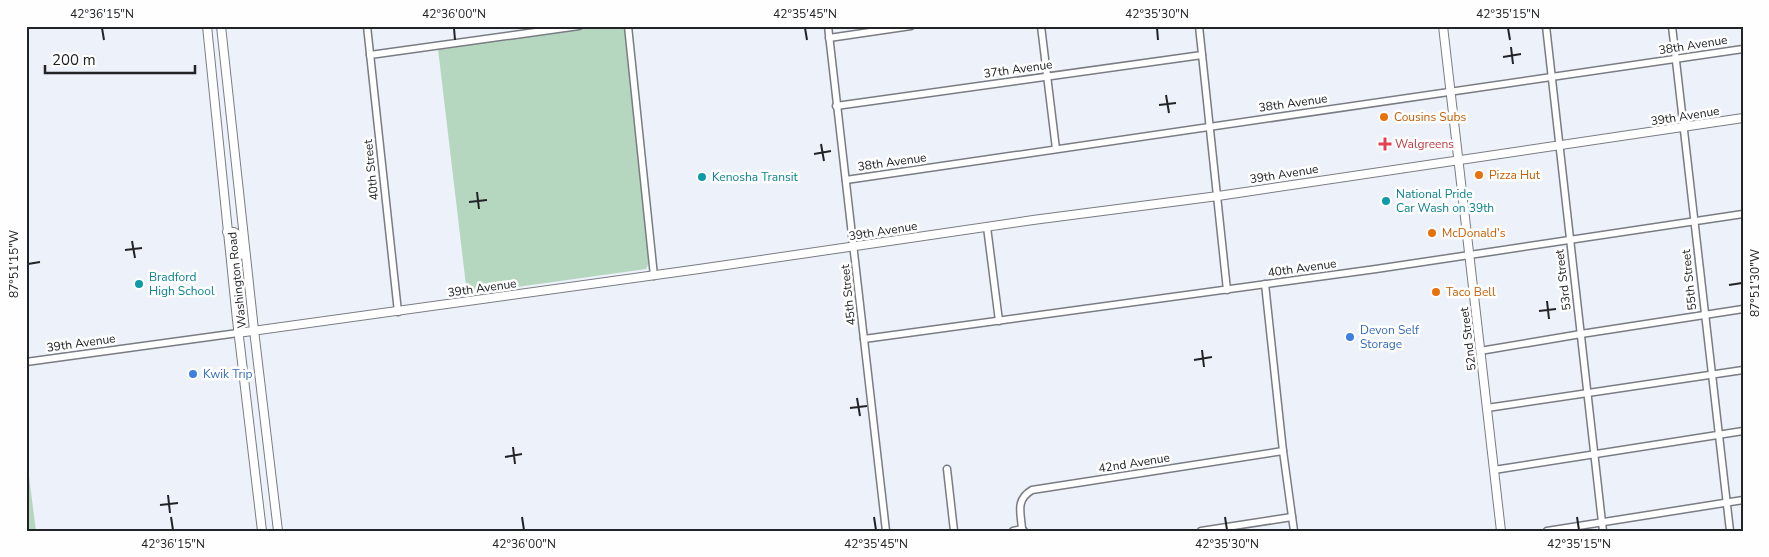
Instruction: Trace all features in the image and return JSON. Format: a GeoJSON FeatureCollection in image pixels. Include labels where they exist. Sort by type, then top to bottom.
{"type":"FeatureCollection","features":[{"type":"Feature","properties":{"kind":"main road","name":"Washington Road"},"geometry":{"type":"LineString","coordinates":[[207,26],[227,232],[262,531]]}},
{"type":"Feature","properties":{"kind":"main road","name":"Washington Road"},"geometry":{"type":"LineString","coordinates":[[221,26],[247,273],[278,531]]}},
{"type":"Feature","properties":{"kind":"main road","name":"52nd Street"},"geometry":{"type":"LineString","coordinates":[[1443,26],[1501,531]]}},
{"type":"Feature","properties":{"kind":"main road","name":"39th Avenue"},"geometry":{"type":"LineString","coordinates":[[238,333],[1218,196],[1743,118]]}},
{"type":"Feature","properties":{"kind":"main road"},"geometry":{"type":"LineString","coordinates":[[227,232],[234,232],[238,235],[241,261],[247,273]]}},
{"type":"Feature","properties":{"kind":"street","name":"40th Street"},"geometry":{"type":"LineString","coordinates":[[367,26],[398,312]]}},
{"type":"Feature","properties":{"kind":"street"},"geometry":{"type":"LineString","coordinates":[[524,26],[525,34]]}},
{"type":"Feature","properties":{"kind":"street"},"geometry":{"type":"LineString","coordinates":[[370,55],[579,26]]}},
{"type":"Feature","properties":{"kind":"street"},"geometry":{"type":"LineString","coordinates":[[628,26],[654,276]]}},
{"type":"Feature","properties":{"kind":"street","name":"45th Street"},"geometry":{"type":"LineString","coordinates":[[828,26],[886,531]]}},
{"type":"Feature","properties":{"kind":"street"},"geometry":{"type":"LineString","coordinates":[[829,38],[911,26]]}},
{"type":"Feature","properties":{"kind":"street"},"geometry":{"type":"LineString","coordinates":[[1041,26],[1056,149]]}},
{"type":"Feature","properties":{"kind":"street"},"geometry":{"type":"LineString","coordinates":[[1199,26],[1227,290]]}},
{"type":"Feature","properties":{"kind":"street","name":"53rd Street"},"geometry":{"type":"LineString","coordinates":[[1546,26],[1603,531]]}},
{"type":"Feature","properties":{"kind":"street","name":"55th Street"},"geometry":{"type":"LineString","coordinates":[[1672,26],[1730,531]]}},
{"type":"Feature","properties":{"kind":"street","name":"38th Avenue"},"geometry":{"type":"LineString","coordinates":[[846,180],[1743,49]]}},
{"type":"Feature","properties":{"kind":"street","name":"37th Avenue"},"geometry":{"type":"LineString","coordinates":[[836,106],[1202,55]]}},
{"type":"Feature","properties":{"kind":"street","name":"40th Avenue"},"geometry":{"type":"LineString","coordinates":[[864,339],[1227,290],[1743,214]]}},
{"type":"Feature","properties":{"kind":"street"},"geometry":{"type":"LineString","coordinates":[[987,227],[999,322]]}},
{"type":"Feature","properties":{"kind":"street"},"geometry":{"type":"LineString","coordinates":[[1265,284],[1283,451],[1294,531]]}},
{"type":"Feature","properties":{"kind":"street"},"geometry":{"type":"LineString","coordinates":[[1480,351],[1743,309]]}},
{"type":"Feature","properties":{"kind":"street","name":"39th Avenue"},"geometry":{"type":"LineString","coordinates":[[26,362],[238,333]]}},
{"type":"Feature","properties":{"kind":"street"},"geometry":{"type":"LineString","coordinates":[[1487,408],[1743,370]]}},
{"type":"Feature","properties":{"kind":"street"},"geometry":{"type":"LineString","coordinates":[[1494,470],[1743,431]]}},
{"type":"Feature","properties":{"kind":"street","name":"42nd Avenue"},"geometry":{"type":"LineString","coordinates":[[1023,530],[1020,505],[1024,495],[1032,490],[1283,451]]}},
{"type":"Feature","properties":{"kind":"street"},"geometry":{"type":"LineString","coordinates":[[947,469],[954,531]]}},
{"type":"Feature","properties":{"kind":"street"},"geometry":{"type":"LineString","coordinates":[[1547,531],[1743,500]]}},
{"type":"Feature","properties":{"kind":"street"},"geometry":{"type":"LineString","coordinates":[[1201,531],[1292,517]]}},
{"type":"Feature","properties":{"kind":"street"},"geometry":{"type":"LineString","coordinates":[[1013,531],[1023,530]]}},
{"type":"Feature","properties":{"kind":"green space"},"geometry":{"type":"Polygon","coordinates":[[[602,26],[624,26],[650,261],[646,269],[467,294],[438,49],[602,26]]]}},
{"type":"Feature","properties":{"kind":"green space"},"geometry":{"type":"Polygon","coordinates":[[[26,453],[36,531],[26,531],[26,453]]]}},
{"type":"Feature","properties":{"kind":"place","name":"Cousins Subs"},"geometry":{"type":"Point","coordinates":[1384,117]}},
{"type":"Feature","properties":{"kind":"place","name":"Walgreens"},"geometry":{"type":"Point","coordinates":[1385,144]}},
{"type":"Feature","properties":{"kind":"place","name":"Pizza Hut"},"geometry":{"type":"Point","coordinates":[1479,175]}},
{"type":"Feature","properties":{"kind":"place","name":"Kenosha Transit"},"geometry":{"type":"Point","coordinates":[702,177]}},
{"type":"Feature","properties":{"kind":"place","name":"National Pride Car Wash on 39th"},"geometry":{"type":"Point","coordinates":[1386,201]}},
{"type":"Feature","properties":{"kind":"place","name":"McDonald's"},"geometry":{"type":"Point","coordinates":[1432,233]}},
{"type":"Feature","properties":{"kind":"place","name":"Bradford High School"},"geometry":{"type":"Point","coordinates":[139,284]}},
{"type":"Feature","properties":{"kind":"place","name":"Taco Bell"},"geometry":{"type":"Point","coordinates":[1436,292]}},
{"type":"Feature","properties":{"kind":"place","name":"Devon Self Storage"},"geometry":{"type":"Point","coordinates":[1350,337]}},
{"type":"Feature","properties":{"kind":"place","name":"Kwik Trip"},"geometry":{"type":"Point","coordinates":[193,374]}}]}
